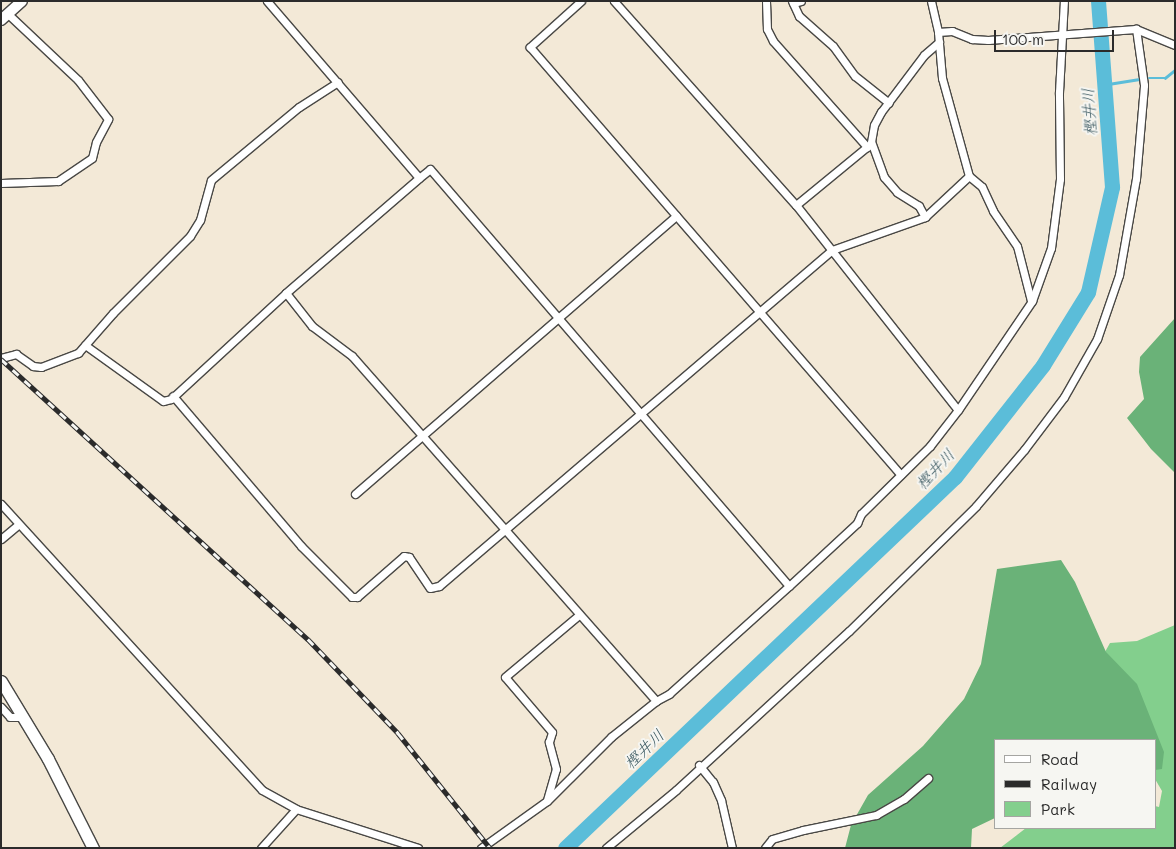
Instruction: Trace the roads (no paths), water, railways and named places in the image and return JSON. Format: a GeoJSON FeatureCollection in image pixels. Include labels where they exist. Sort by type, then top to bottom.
{"type":"FeatureCollection","features":[{"type":"Feature","properties":{"kind":"main road"},"geometry":{"type":"LineString","coordinates":[[5,17],[22,1]]}},
{"type":"Feature","properties":{"kind":"main road"},"geometry":{"type":"LineString","coordinates":[[1,681],[24,718],[93,848]]}},
{"type":"Feature","properties":{"kind":"street"},"geometry":{"type":"LineString","coordinates":[[267,1],[419,178]]}},
{"type":"Feature","properties":{"kind":"street"},"geometry":{"type":"LineString","coordinates":[[581,1],[530,47],[901,475]]}},
{"type":"Feature","properties":{"kind":"street"},"geometry":{"type":"LineString","coordinates":[[614,1],[796,205],[958,410]]}},
{"type":"Feature","properties":{"kind":"street"},"geometry":{"type":"LineString","coordinates":[[766,1],[767,29],[773,41],[869,145],[884,177],[897,192],[919,206],[925,216]]}},
{"type":"Feature","properties":{"kind":"street"},"geometry":{"type":"LineString","coordinates":[[931,1],[938,32],[942,78],[969,176],[982,187],[993,211],[1017,246],[1032,301]]}},
{"type":"Feature","properties":{"kind":"street"},"geometry":{"type":"LineString","coordinates":[[481,848],[547,801],[611,737],[656,701],[669,694],[789,586],[857,523],[861,514],[930,446],[958,410],[1032,301],[1051,248],[1056,220],[1061,32],[1064,1]]}},
{"type":"Feature","properties":{"kind":"street"},"geometry":{"type":"LineString","coordinates":[[795,2],[799,16],[833,46],[855,76],[889,102]]}},
{"type":"Feature","properties":{"kind":"street"},"geometry":{"type":"LineString","coordinates":[[1,183],[58,181],[92,158],[96,142],[108,119],[78,80],[5,17]]}},
{"type":"Feature","properties":{"kind":"street"},"geometry":{"type":"LineString","coordinates":[[938,32],[952,31],[972,39],[988,40],[1061,32],[1136,29],[1175,45]]}},
{"type":"Feature","properties":{"kind":"street"},"geometry":{"type":"LineString","coordinates":[[606,848],[676,790],[699,765],[849,631],[976,506],[1024,450],[1064,397],[1096,339],[1119,275],[1136,179],[1144,85],[1136,29]]}},
{"type":"Feature","properties":{"kind":"street"},"geometry":{"type":"LineString","coordinates":[[796,205],[869,145],[874,125],[889,102],[924,55],[939,42]]}},
{"type":"Feature","properties":{"kind":"street"},"geometry":{"type":"LineString","coordinates":[[1,358],[16,354],[33,366],[41,367],[62,361],[78,353],[190,236],[200,220],[211,180],[299,107],[338,82]]}},
{"type":"Feature","properties":{"kind":"street"},"geometry":{"type":"LineString","coordinates":[[85,345],[163,401],[173,396],[286,293],[430,169],[789,586]]}},
{"type":"Feature","properties":{"kind":"street"},"geometry":{"type":"LineString","coordinates":[[173,396],[302,546],[352,597],[357,597],[404,556],[409,557],[430,588],[440,586],[832,250],[925,216],[969,176]]}},
{"type":"Feature","properties":{"kind":"street"},"geometry":{"type":"LineString","coordinates":[[356,494],[676,216]]}},
{"type":"Feature","properties":{"kind":"street"},"geometry":{"type":"LineString","coordinates":[[286,293],[312,326],[352,356],[504,531],[656,701]]}},
{"type":"Feature","properties":{"kind":"street"},"geometry":{"type":"LineString","coordinates":[[1,504],[262,790],[296,809],[418,848]]}},
{"type":"Feature","properties":{"kind":"street"},"geometry":{"type":"LineString","coordinates":[[1,539],[19,524]]}},
{"type":"Feature","properties":{"kind":"street"},"geometry":{"type":"LineString","coordinates":[[547,801],[556,769],[548,742],[552,732],[505,677],[579,615]]}},
{"type":"Feature","properties":{"kind":"street"},"geometry":{"type":"LineString","coordinates":[[1,707],[10,717],[24,718]]}},
{"type":"Feature","properties":{"kind":"street"},"geometry":{"type":"LineString","coordinates":[[699,765],[713,782],[722,800],[732,848]]}},
{"type":"Feature","properties":{"kind":"street"},"geometry":{"type":"LineString","coordinates":[[765,848],[772,839],[803,830],[876,815],[904,799],[928,778]]}},
{"type":"Feature","properties":{"kind":"street"},"geometry":{"type":"LineString","coordinates":[[261,848],[296,809]]}},
{"type":"Feature","properties":{"kind":"waterway","name":"樫井川"},"geometry":{"type":"LineString","coordinates":[[565,848],[955,477],[1043,365],[1088,292],[1112,187],[1098,1]]}},
{"type":"Feature","properties":{"kind":"waterway"},"geometry":{"type":"LineString","coordinates":[[1149,78],[1165,78],[1175,70]]}},
{"type":"Feature","properties":{"kind":"waterway"},"geometry":{"type":"LineString","coordinates":[[1102,85],[1138,79]]}},
{"type":"Feature","properties":{"kind":"railway"},"geometry":{"type":"LineString","coordinates":[[1,359],[308,639],[398,733],[490,848]]}}]}
